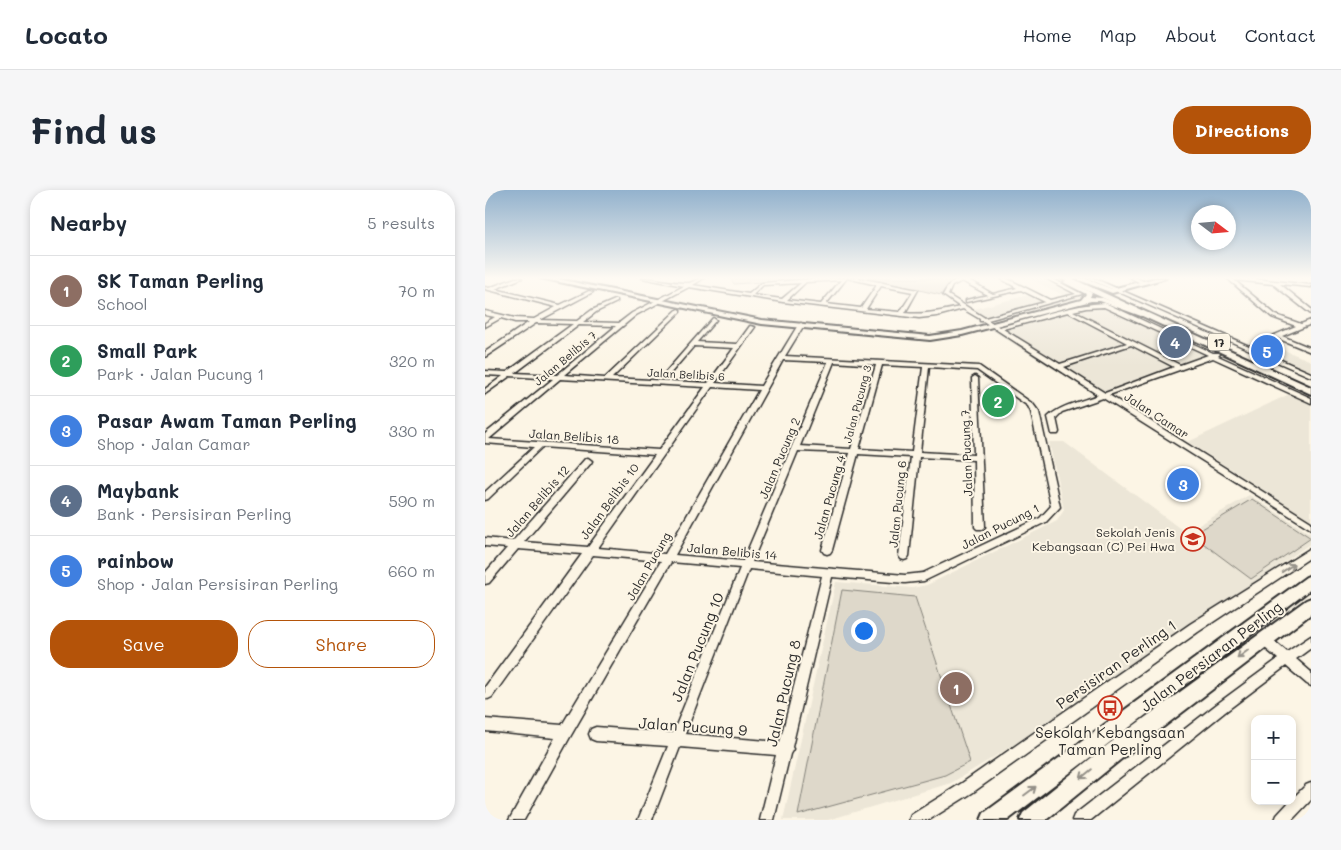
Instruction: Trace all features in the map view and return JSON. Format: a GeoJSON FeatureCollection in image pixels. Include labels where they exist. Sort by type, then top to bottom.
{"type":"FeatureCollection","features":[{"type":"Feature","properties":{"kind":"highway","name":"17"},"geometry":{"type":"LineString","coordinates":[[1127,307],[1219,354],[1311,391]]}},
{"type":"Feature","properties":{"kind":"highway","name":"17"},"geometry":{"type":"LineString","coordinates":[[1141,307],[1311,383]]}},
{"type":"Feature","properties":{"kind":"main road","name":"Jalan Persiaran Perling"},"geometry":{"type":"LineString","coordinates":[[991,820],[1311,581]]}},
{"type":"Feature","properties":{"kind":"main road","name":"Jalan Persiaran Perling"},"geometry":{"type":"LineString","coordinates":[[1029,820],[1113,753],[1263,639],[1311,605]]}},
{"type":"Feature","properties":{"kind":"street"},"geometry":{"type":"LineString","coordinates":[[485,355],[557,307]]}},
{"type":"Feature","properties":{"kind":"street"},"geometry":{"type":"LineString","coordinates":[[485,392],[577,323],[602,307]]}},
{"type":"Feature","properties":{"kind":"street","name":"Jalan Belibis 7"},"geometry":{"type":"LineString","coordinates":[[485,438],[620,325],[647,307]]}},
{"type":"Feature","properties":{"kind":"street"},"geometry":{"type":"LineString","coordinates":[[686,307],[763,322],[930,338],[954,335],[1047,307]]}},
{"type":"Feature","properties":{"kind":"street"},"geometry":{"type":"LineString","coordinates":[[842,307],[929,316],[961,307]]}},
{"type":"Feature","properties":{"kind":"street"},"geometry":{"type":"LineString","coordinates":[[902,314],[906,307]]}},
{"type":"Feature","properties":{"kind":"street","name":"Jalan Camar"},"geometry":{"type":"LineString","coordinates":[[964,307],[1311,526]]}},
{"type":"Feature","properties":{"kind":"street"},"geometry":{"type":"LineString","coordinates":[[982,320],[1044,307]]}},
{"type":"Feature","properties":{"kind":"street"},"geometry":{"type":"LineString","coordinates":[[998,330],[1064,307]]}},
{"type":"Feature","properties":{"kind":"street"},"geometry":{"type":"LineString","coordinates":[[1066,307],[1180,368]]}},
{"type":"Feature","properties":{"kind":"street"},"geometry":{"type":"LineString","coordinates":[[1111,307],[1219,354],[1311,401]]}},
{"type":"Feature","properties":{"kind":"street"},"geometry":{"type":"LineString","coordinates":[[1122,307],[1149,318]]}},
{"type":"Feature","properties":{"kind":"street"},"geometry":{"type":"LineString","coordinates":[[1157,307],[1311,375]]}},
{"type":"Feature","properties":{"kind":"street"},"geometry":{"type":"LineString","coordinates":[[1264,307],[1274,316],[1300,326]]}},
{"type":"Feature","properties":{"kind":"street"},"geometry":{"type":"LineString","coordinates":[[607,379],[678,311]]}},
{"type":"Feature","properties":{"kind":"street"},"geometry":{"type":"LineString","coordinates":[[485,313],[499,317],[534,321],[620,325]]}},
{"type":"Feature","properties":{"kind":"street"},"geometry":{"type":"LineString","coordinates":[[485,325],[499,317]]}},
{"type":"Feature","properties":{"kind":"street"},"geometry":{"type":"LineString","coordinates":[[667,374],[713,320]]}},
{"type":"Feature","properties":{"kind":"street"},"geometry":{"type":"LineString","coordinates":[[1249,348],[1311,322]]}},
{"type":"Feature","properties":{"kind":"street","name":"Jalan Pucung"},"geometry":{"type":"LineString","coordinates":[[516,820],[801,325]]}},
{"type":"Feature","properties":{"kind":"street","name":"Jalan Belibis 10"},"geometry":{"type":"LineString","coordinates":[[488,693],[752,327]]}},
{"type":"Feature","properties":{"kind":"street"},"geometry":{"type":"LineString","coordinates":[[1277,336],[1311,350]]}},
{"type":"Feature","properties":{"kind":"street"},"geometry":{"type":"LineString","coordinates":[[1059,368],[1132,343]]}},
{"type":"Feature","properties":{"kind":"street"},"geometry":{"type":"LineString","coordinates":[[693,344],[738,346]]}},
{"type":"Feature","properties":{"kind":"street"},"geometry":{"type":"LineString","coordinates":[[1038,419],[1051,419],[1060,412],[1219,354]]}},
{"type":"Feature","properties":{"kind":"street","name":"Jalan Pucung 1"},"geometry":{"type":"LineString","coordinates":[[782,358],[979,368],[1031,405],[1038,419],[1056,507],[1043,520],[924,577],[905,578],[828,572]]}},
{"type":"Feature","properties":{"kind":"street","name":"Jalan Pucung 2"},"geometry":{"type":"LineString","coordinates":[[746,565],[833,360]]}},
{"type":"Feature","properties":{"kind":"street","name":"Jalan Pucung 3"},"geometry":{"type":"LineString","coordinates":[[855,452],[879,362]]}},
{"type":"Feature","properties":{"kind":"street","name":"Jalan Pucung 6"},"geometry":{"type":"LineString","coordinates":[[904,556],[914,454],[926,365]]}},
{"type":"Feature","properties":{"kind":"street","name":"Jalan Belibis 6"},"geometry":{"type":"LineString","coordinates":[[485,373],[763,388]]}},
{"type":"Feature","properties":{"kind":"street","name":"Jalan Pucung 7"},"geometry":{"type":"LineString","coordinates":[[975,378],[980,528]]}},
{"type":"Feature","properties":{"kind":"street"},"geometry":{"type":"LineString","coordinates":[[1051,419],[1055,432]]}},
{"type":"Feature","properties":{"kind":"street","name":"Jalan Belibis 18"},"geometry":{"type":"LineString","coordinates":[[485,441],[661,453]]}},
{"type":"Feature","properties":{"kind":"street"},"geometry":{"type":"LineString","coordinates":[[485,497],[541,445]]}},
{"type":"Feature","properties":{"kind":"street"},"geometry":{"type":"LineString","coordinates":[[796,448],[978,458]]}},
{"type":"Feature","properties":{"kind":"street","name":"Jalan Pucung 4"},"geometry":{"type":"LineString","coordinates":[[827,550],[855,452]]}},
{"type":"Feature","properties":{"kind":"street","name":"Jalan Belibis 12"},"geometry":{"type":"LineString","coordinates":[[485,580],[588,461]]}},
{"type":"Feature","properties":{"kind":"street","name":"Jalan Belibis 14"},"geometry":{"type":"LineString","coordinates":[[485,542],[828,572]]}},
{"type":"Feature","properties":{"kind":"street","name":"Persisiran Perling 1"},"geometry":{"type":"LineString","coordinates":[[916,820],[967,788],[1194,628],[1311,552]]}},
{"type":"Feature","properties":{"kind":"street","name":"Jalan Pucung 10"},"geometry":{"type":"LineString","coordinates":[[676,740],[746,565]]}},
{"type":"Feature","properties":{"kind":"street","name":"Jalan Pucung 8"},"geometry":{"type":"LineString","coordinates":[[767,820],[828,572]]}},
{"type":"Feature","properties":{"kind":"street"},"geometry":{"type":"LineString","coordinates":[[1263,639],[1311,680]]}},
{"type":"Feature","properties":{"kind":"street"},"geometry":{"type":"LineString","coordinates":[[1079,820],[1221,708],[1311,641]]}},
{"type":"Feature","properties":{"kind":"street"},"geometry":{"type":"LineString","coordinates":[[485,726],[565,732]]}},
{"type":"Feature","properties":{"kind":"street","name":"Jalan Pucung 9"},"geometry":{"type":"LineString","coordinates":[[597,734],[786,749]]}},
{"type":"Feature","properties":{"kind":"street"},"geometry":{"type":"LineString","coordinates":[[645,820],[676,740]]}},
{"type":"Feature","properties":{"kind":"street"},"geometry":{"type":"LineString","coordinates":[[1282,820],[1311,790]]}},
{"type":"Feature","properties":{"kind":"shaded area"},"geometry":{"type":"Polygon","coordinates":[[[980,307],[1041,307],[989,321],[970,310],[980,307]]]}},
{"type":"Feature","properties":{"kind":"shaded area"},"geometry":{"type":"Polygon","coordinates":[[[1068,307],[1116,307],[1209,351],[1211,358],[1102,400],[992,330],[1068,307]]]}},
{"type":"Feature","properties":{"kind":"shaded area"},"geometry":{"type":"Polygon","coordinates":[[[1266,343],[1311,361],[1311,376],[1250,349],[1266,343]]]}},
{"type":"Feature","properties":{"kind":"shaded area"},"geometry":{"type":"Polygon","coordinates":[[[1298,390],[1311,396],[1311,520],[1188,442],[1298,390]]]}},
{"type":"Feature","properties":{"kind":"shaded area"},"geometry":{"type":"Polygon","coordinates":[[[1049,442],[1064,442],[1186,533],[1249,495],[1311,534],[1311,543],[1177,637],[1022,740],[951,783],[828,820],[783,820],[836,582],[912,588],[927,585],[1057,521],[1064,510],[1049,442]]]}},
{"type":"Feature","properties":{"kind":"shaded area"},"geometry":{"type":"Polygon","coordinates":[[[1252,499],[1311,538],[1251,579],[1192,535],[1252,499]]]}},
{"type":"Feature","properties":{"kind":"shaded area"},"geometry":{"type":"Polygon","coordinates":[[[842,590],[915,597],[970,762],[945,775],[798,815],[842,590]]]}},
{"type":"Feature","properties":{"kind":"place","name":"Maybank"},"geometry":{"type":"Point","coordinates":[1175,342]}},
{"type":"Feature","properties":{"kind":"place","name":"rainbow"},"geometry":{"type":"Point","coordinates":[1267,351]}},
{"type":"Feature","properties":{"kind":"place","name":"Small Park"},"geometry":{"type":"Point","coordinates":[998,401]}},
{"type":"Feature","properties":{"kind":"place","name":"Pasar Awam Taman Perling"},"geometry":{"type":"Point","coordinates":[1183,484]}},
{"type":"Feature","properties":{"kind":"place","name":"Sekolah Jenis Kebangsaan (C) Pei Hwa"},"geometry":{"type":"Point","coordinates":[1193,539]}},
{"type":"Feature","properties":{"kind":"place","name":"SK Taman Perling"},"geometry":{"type":"Point","coordinates":[956,688]}},
{"type":"Feature","properties":{"kind":"place","name":"Sekolah Kebangsaan Taman Perling"},"geometry":{"type":"Point","coordinates":[1110,708]}}]}
